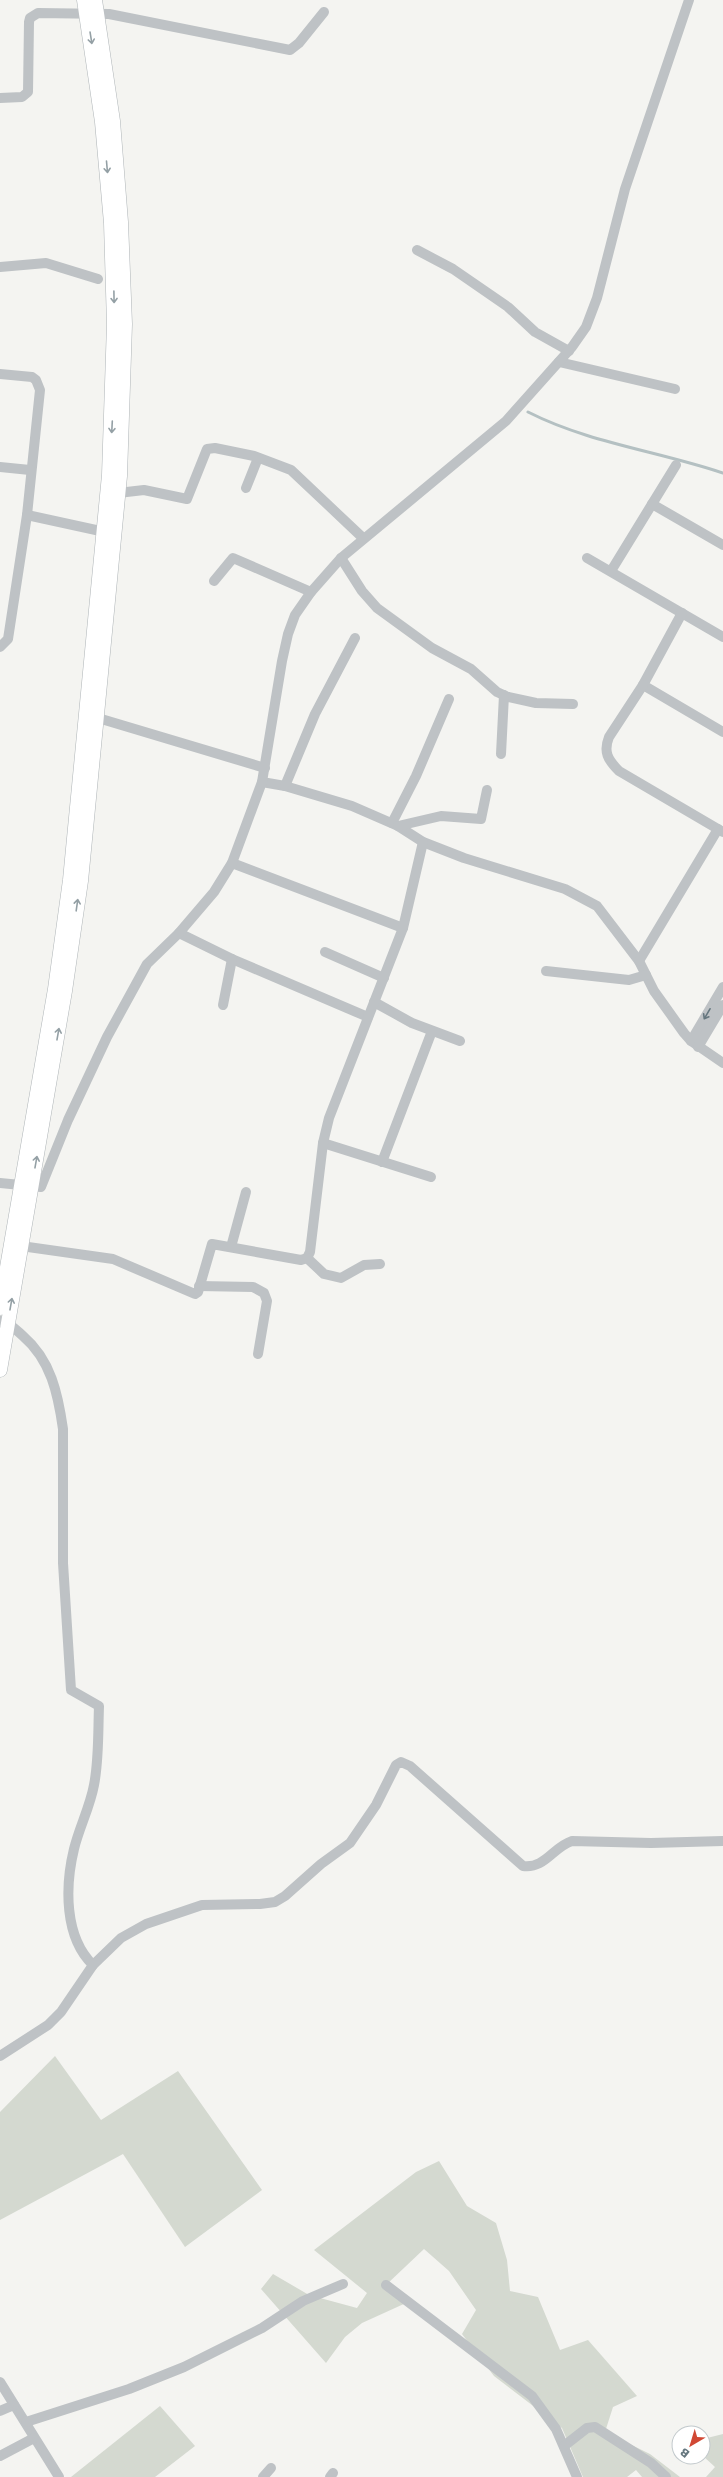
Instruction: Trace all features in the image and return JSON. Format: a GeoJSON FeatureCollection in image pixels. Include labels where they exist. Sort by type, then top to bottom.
{"type":"FeatureCollection","features":[{"type":"Feature","properties":{"kind":"main road"},"geometry":{"type":"LineString","coordinates":[[26,1186],[72,944],[98,718],[118,493],[124,367],[122,237],[113,121],[91,7]]}},
{"type":"Feature","properties":{"kind":"main road"},"geometry":{"type":"LineString","coordinates":[[0,1370],[4,1322],[26,1186],[70,880],[105,532],[113,410],[113,273],[102,122],[91,7]]}},
{"type":"Feature","properties":{"kind":"main road"},"geometry":{"type":"LineString","coordinates":[[0,1308],[16,1248]]}},
{"type":"Feature","properties":{"kind":"street"},"geometry":{"type":"LineString","coordinates":[[0,1183],[42,1188],[68,1120],[107,1037],[147,964],[179,933],[214,892],[232,863],[262,782],[288,634],[295,615],[311,592],[340,558],[438,479],[506,421],[569,351],[586,327],[598,298],[625,189],[689,0]]}},
{"type":"Feature","properties":{"kind":"street"},"geometry":{"type":"LineString","coordinates":[[0,98],[22,97],[28,92],[30,18],[44,12],[91,7],[109,14],[268,46],[293,48],[324,12]]}},
{"type":"Feature","properties":{"kind":"street"},"geometry":{"type":"LineString","coordinates":[[417,250],[453,269],[508,306],[535,332],[569,351]]}},
{"type":"Feature","properties":{"kind":"street"},"geometry":{"type":"LineString","coordinates":[[0,267],[46,263],[98,279]]}},
{"type":"Feature","properties":{"kind":"street"},"geometry":{"type":"LineString","coordinates":[[559,362],[675,389]]}},
{"type":"Feature","properties":{"kind":"street"},"geometry":{"type":"LineString","coordinates":[[0,374],[26,375],[36,380],[39,384],[40,390],[30,470],[27,515],[8,639],[0,647]]}},
{"type":"Feature","properties":{"kind":"street"},"geometry":{"type":"LineString","coordinates":[[118,493],[144,490],[184,500],[190,495],[207,449],[215,448],[258,458],[286,467],[296,474],[363,538]]}},
{"type":"Feature","properties":{"kind":"street"},"geometry":{"type":"LineString","coordinates":[[246,488],[258,458]]}},
{"type":"Feature","properties":{"kind":"street"},"geometry":{"type":"LineString","coordinates":[[611,571],[676,465]]}},
{"type":"Feature","properties":{"kind":"street"},"geometry":{"type":"LineString","coordinates":[[0,467],[30,470]]}},
{"type":"Feature","properties":{"kind":"street"},"geometry":{"type":"LineString","coordinates":[[652,504],[723,545]]}},
{"type":"Feature","properties":{"kind":"street"},"geometry":{"type":"LineString","coordinates":[[27,515],[105,532]]}},
{"type":"Feature","properties":{"kind":"street"},"geometry":{"type":"LineString","coordinates":[[214,581],[233,558],[311,592]]}},
{"type":"Feature","properties":{"kind":"street"},"geometry":{"type":"LineString","coordinates":[[340,558],[362,591],[377,608],[432,648],[471,669],[504,695],[536,703],[573,704]]}},
{"type":"Feature","properties":{"kind":"street"},"geometry":{"type":"LineString","coordinates":[[587,558],[723,637]]}},
{"type":"Feature","properties":{"kind":"street"},"geometry":{"type":"LineString","coordinates":[[639,961],[720,830],[619,771],[610,761],[606,746],[609,737],[643,685],[682,613]]}},
{"type":"Feature","properties":{"kind":"street"},"geometry":{"type":"LineString","coordinates":[[285,786],[315,714],[355,638]]}},
{"type":"Feature","properties":{"kind":"street"},"geometry":{"type":"LineString","coordinates":[[643,685],[723,732]]}},
{"type":"Feature","properties":{"kind":"street"},"geometry":{"type":"LineString","coordinates":[[501,754],[504,695]]}},
{"type":"Feature","properties":{"kind":"street"},"geometry":{"type":"LineString","coordinates":[[395,824],[449,699]]}},
{"type":"Feature","properties":{"kind":"street"},"geometry":{"type":"LineString","coordinates":[[98,718],[265,768]]}},
{"type":"Feature","properties":{"kind":"street"},"geometry":{"type":"LineString","coordinates":[[262,782],[285,786],[352,806],[395,824],[423,842],[581,896],[596,906],[639,961],[666,1010],[695,1044],[723,1063]]}},
{"type":"Feature","properties":{"kind":"street"},"geometry":{"type":"LineString","coordinates":[[395,824],[441,816],[480,819],[487,790]]}},
{"type":"Feature","properties":{"kind":"street"},"geometry":{"type":"LineString","coordinates":[[16,1248],[113,1259],[195,1294],[199,1286],[212,1244],[301,1260],[306,1258],[310,1252],[323,1143],[333,1104],[404,928],[423,842]]}},
{"type":"Feature","properties":{"kind":"street"},"geometry":{"type":"LineString","coordinates":[[232,863],[404,928]]}},
{"type":"Feature","properties":{"kind":"street"},"geometry":{"type":"LineString","coordinates":[[179,933],[232,959],[368,1017]]}},
{"type":"Feature","properties":{"kind":"street"},"geometry":{"type":"LineString","coordinates":[[325,952],[384,978]]}},
{"type":"Feature","properties":{"kind":"street"},"geometry":{"type":"LineString","coordinates":[[223,1005],[232,959]]}},
{"type":"Feature","properties":{"kind":"street"},"geometry":{"type":"LineString","coordinates":[[546,970],[629,980],[646,975]]}},
{"type":"Feature","properties":{"kind":"street"},"geometry":{"type":"LineString","coordinates":[[695,1044],[723,987]]}},
{"type":"Feature","properties":{"kind":"street"},"geometry":{"type":"LineString","coordinates":[[374,1002],[432,1031],[460,1041]]}},
{"type":"Feature","properties":{"kind":"street"},"geometry":{"type":"LineString","coordinates":[[695,1044],[723,1005]]}},
{"type":"Feature","properties":{"kind":"street"},"geometry":{"type":"LineString","coordinates":[[382,1162],[432,1031]]}},
{"type":"Feature","properties":{"kind":"street"},"geometry":{"type":"LineString","coordinates":[[323,1143],[431,1177]]}},
{"type":"Feature","properties":{"kind":"street"},"geometry":{"type":"LineString","coordinates":[[231,1247],[246,1192]]}},
{"type":"Feature","properties":{"kind":"street"},"geometry":{"type":"LineString","coordinates":[[306,1258],[324,1274],[341,1278],[364,1265],[380,1264]]}},
{"type":"Feature","properties":{"kind":"street"},"geometry":{"type":"LineString","coordinates":[[199,1286],[252,1287],[264,1293],[267,1301],[258,1354]]}},
{"type":"Feature","properties":{"kind":"street"},"geometry":{"type":"LineString","coordinates":[[4,1322],[38,1351],[45,1360],[52,1378],[62,1422],[63,1563],[71,1690],[99,1706],[94,1786],[74,1849],[68,1889],[72,1926],[82,1952],[93,1964]]}},
{"type":"Feature","properties":{"kind":"street"},"geometry":{"type":"LineString","coordinates":[[0,2056],[48,2025],[61,2012],[93,1964],[121,1938],[146,1924],[202,1905],[275,1902],[285,1896],[321,1864],[350,1843],[376,1805],[396,1765],[401,1762],[410,1766],[523,1866],[533,1867],[539,1864],[564,1844],[572,1841],[651,1844],[723,1841]]}},
{"type":"Feature","properties":{"kind":"street"},"geometry":{"type":"LineString","coordinates":[[26,2422],[129,2389],[184,2367],[262,2328],[303,2301],[343,2284]]}},
{"type":"Feature","properties":{"kind":"street"},"geometry":{"type":"LineString","coordinates":[[386,2285],[532,2396],[556,2429],[577,2477]]}},
{"type":"Feature","properties":{"kind":"street"},"geometry":{"type":"LineString","coordinates":[[0,2382],[59,2477]]}},
{"type":"Feature","properties":{"kind":"street"},"geometry":{"type":"LineString","coordinates":[[0,2411],[14,2405]]}},
{"type":"Feature","properties":{"kind":"street"},"geometry":{"type":"LineString","coordinates":[[564,2446],[587,2428],[595,2427],[651,2463],[666,2477]]}},
{"type":"Feature","properties":{"kind":"street"},"geometry":{"type":"LineString","coordinates":[[0,2456],[34,2438]]}},
{"type":"Feature","properties":{"kind":"street"},"geometry":{"type":"LineString","coordinates":[[263,2477],[271,2468]]}},
{"type":"Feature","properties":{"kind":"shaded area"},"geometry":{"type":"Polygon","coordinates":[[[55,2056],[101,2120],[178,2071],[262,2190],[185,2247],[123,2154],[0,2220],[0,2112],[55,2056]]]}},
{"type":"Feature","properties":{"kind":"shaded area"},"geometry":{"type":"Polygon","coordinates":[[[439,2161],[467,2206],[496,2223],[507,2260],[510,2291],[538,2297],[560,2350],[588,2340],[637,2396],[613,2407],[605,2432],[650,2454],[680,2477],[642,2477],[636,2470],[627,2477],[583,2477],[562,2428],[494,2376],[462,2334],[476,2310],[449,2271],[424,2249],[386,2285],[406,2303],[362,2323],[345,2337],[326,2363],[261,2289],[273,2274],[309,2295],[357,2308],[367,2293],[314,2250],[416,2172],[439,2161]]]}},
{"type":"Feature","properties":{"kind":"shaded area"},"geometry":{"type":"Polygon","coordinates":[[[160,2406],[195,2446],[155,2477],[71,2477],[160,2406]]]}},
{"type":"Feature","properties":{"kind":"shaded area"},"geometry":{"type":"Polygon","coordinates":[[[723,2434],[723,2477],[706,2477],[715,2467],[711,2463],[711,2437],[723,2434]]]}},
{"type":"Feature","properties":{"kind":"waterway"},"geometry":{"type":"LineString","coordinates":[[528,412],[575,432],[723,473]]}}]}
